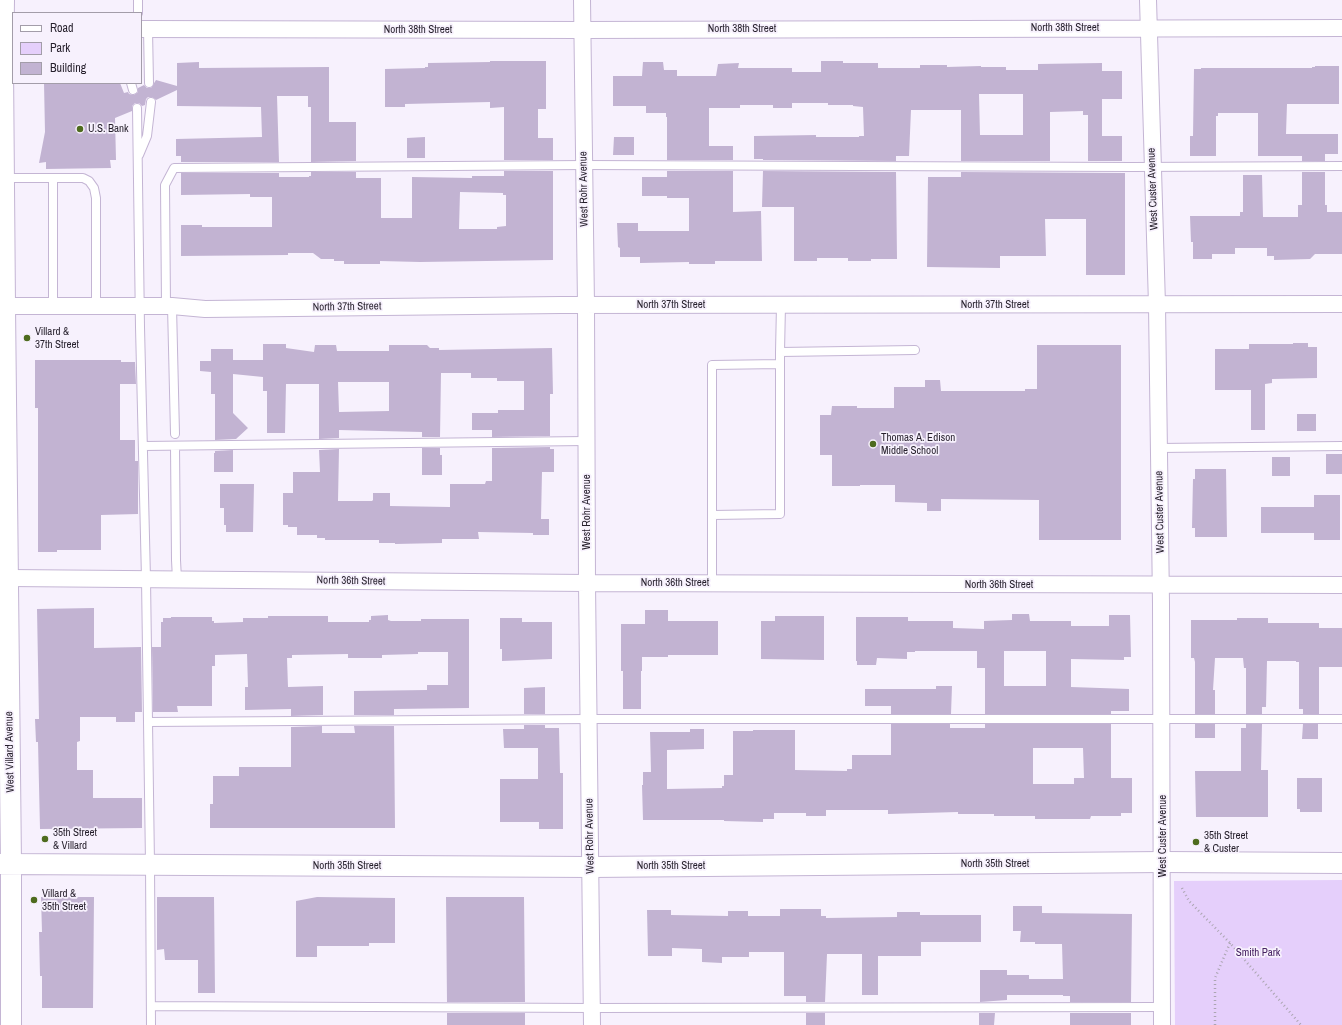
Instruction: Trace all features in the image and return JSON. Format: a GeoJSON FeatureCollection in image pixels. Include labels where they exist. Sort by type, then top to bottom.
{"type":"FeatureCollection","features":[{"type":"Feature","properties":{"kind":"street","name":"West Villard Avenue"},"geometry":{"type":"LineString","coordinates":[[4,0],[8,30],[2,178],[2,306],[4,537],[8,578],[5,637],[6,864],[11,1025]]}},
{"type":"Feature","properties":{"kind":"street","name":"West Rohr Avenue"},"geometry":{"type":"LineString","coordinates":[[582,0],[592,1025]]}},
{"type":"Feature","properties":{"kind":"street","name":"West Custer Avenue"},"geometry":{"type":"LineString","coordinates":[[1148,0],[1156,305],[1161,585],[1163,862],[1162,1025]]}},
{"type":"Feature","properties":{"kind":"street","name":"North 38th Street"},"geometry":{"type":"LineString","coordinates":[[144,29],[582,30],[1342,28]]}},
{"type":"Feature","properties":{"kind":"street","name":"North 37th Street"},"geometry":{"type":"LineString","coordinates":[[2,306],[169,306],[213,309],[586,305],[1342,304]]}},
{"type":"Feature","properties":{"kind":"street","name":"North 36th Street"},"geometry":{"type":"LineString","coordinates":[[8,578],[712,584],[1342,585]]}},
{"type":"Feature","properties":{"kind":"street","name":"North 35th Street"},"geometry":{"type":"LineString","coordinates":[[6,864],[591,867],[1163,862],[1342,863]]}},
{"type":"Feature","properties":{"kind":"lane"},"geometry":{"type":"LineString","coordinates":[[138,0],[138,12]]}},
{"type":"Feature","properties":{"kind":"lane"},"geometry":{"type":"LineString","coordinates":[[144,29],[149,83]]}},
{"type":"Feature","properties":{"kind":"lane"},"geometry":{"type":"LineString","coordinates":[[138,160],[147,136],[150,102]]}},
{"type":"Feature","properties":{"kind":"lane"},"geometry":{"type":"LineString","coordinates":[[137,108],[146,579],[151,1025]]}},
{"type":"Feature","properties":{"kind":"lane"},"geometry":{"type":"LineString","coordinates":[[175,434],[164,184],[174,168],[584,165],[1152,167],[1342,166]]}},
{"type":"Feature","properties":{"kind":"lane"},"geometry":{"type":"LineString","coordinates":[[2,178],[83,178],[90,181],[94,188],[96,198],[96,306]]}},
{"type":"Feature","properties":{"kind":"lane"},"geometry":{"type":"LineString","coordinates":[[53,178],[53,306]]}},
{"type":"Feature","properties":{"kind":"lane"},"geometry":{"type":"LineString","coordinates":[[712,515],[780,514],[781,305]]}},
{"type":"Feature","properties":{"kind":"lane"},"geometry":{"type":"LineString","coordinates":[[780,352],[915,350]]}},
{"type":"Feature","properties":{"kind":"lane"},"geometry":{"type":"LineString","coordinates":[[712,584],[712,365],[780,364]]}},
{"type":"Feature","properties":{"kind":"lane"},"geometry":{"type":"LineString","coordinates":[[143,446],[586,441]]}},
{"type":"Feature","properties":{"kind":"lane"},"geometry":{"type":"LineString","coordinates":[[175,446],[177,579]]}},
{"type":"Feature","properties":{"kind":"lane"},"geometry":{"type":"LineString","coordinates":[[1159,448],[1342,446]]}},
{"type":"Feature","properties":{"kind":"lane"},"geometry":{"type":"LineString","coordinates":[[148,722],[589,719],[1342,719]]}},
{"type":"Feature","properties":{"kind":"lane"},"geometry":{"type":"LineString","coordinates":[[151,1006],[592,1008],[1162,1007]]}},
{"type":"Feature","properties":{"kind":"path"},"geometry":{"type":"LineString","coordinates":[[1182,888],[1189,902],[1230,943],[1301,1025]]}},
{"type":"Feature","properties":{"kind":"path"},"geometry":{"type":"LineString","coordinates":[[1215,1025],[1215,978],[1230,943]]}},
{"type":"Feature","properties":{"kind":"green space","name":"Smith Park"},"geometry":{"type":"Polygon","coordinates":[[[1342,880],[1342,1025],[1175,1025],[1174,881],[1342,880]]]}},
{"type":"Feature","properties":{"kind":"building"},"geometry":{"type":"Polygon","coordinates":[[[546,61],[546,109],[538,109],[538,138],[553,138],[553,160],[504,160],[504,107],[490,108],[490,102],[405,104],[405,107],[385,107],[385,69],[425,68],[428,67],[428,63],[546,61]]]}},
{"type":"Feature","properties":{"kind":"building"},"geometry":{"type":"Polygon","coordinates":[[[821,61],[843,61],[843,63],[878,63],[878,68],[920,68],[920,65],[947,65],[947,67],[1006,67],[1006,70],[1038,70],[1038,64],[1102,63],[1102,71],[1122,71],[1122,99],[1102,99],[1102,136],[1122,136],[1122,161],[1088,161],[1088,115],[1083,115],[1083,111],[1050,112],[1050,161],[961,161],[961,110],[911,110],[909,156],[896,156],[896,161],[754,159],[754,136],[864,136],[863,107],[853,105],[828,105],[828,103],[792,103],[792,108],[773,108],[773,105],[740,105],[740,108],[709,108],[709,146],[733,146],[733,160],[667,160],[666,113],[646,113],[646,106],[613,106],[613,76],[642,76],[643,62],[663,62],[664,70],[677,70],[677,76],[716,76],[718,64],[739,63],[738,68],[792,68],[792,72],[821,72],[821,61]],[[979,94],[980,135],[1023,135],[1023,94],[979,94]]]}},
{"type":"Feature","properties":{"kind":"building"},"geometry":{"type":"Polygon","coordinates":[[[199,62],[199,68],[329,67],[329,122],[356,122],[356,161],[311,162],[311,107],[308,107],[308,96],[277,96],[279,162],[181,162],[181,156],[176,156],[176,139],[262,137],[261,107],[177,106],[177,90],[156,100],[152,97],[148,97],[145,105],[142,106],[139,103],[135,103],[132,106],[132,111],[115,118],[116,160],[110,160],[111,168],[46,169],[46,162],[39,163],[45,132],[44,84],[120,84],[124,93],[128,92],[129,94],[134,95],[138,92],[138,88],[144,85],[147,88],[151,88],[156,80],[177,86],[177,63],[199,62]]]}},
{"type":"Feature","properties":{"kind":"building"},"geometry":{"type":"Polygon","coordinates":[[[1315,66],[1339,66],[1339,104],[1287,104],[1286,134],[1338,134],[1338,154],[1325,154],[1325,161],[1302,161],[1302,156],[1258,156],[1258,113],[1218,113],[1218,116],[1216,116],[1216,156],[1190,156],[1190,136],[1193,136],[1194,69],[1312,68],[1315,66]]]}},
{"type":"Feature","properties":{"kind":"building"},"geometry":{"type":"Polygon","coordinates":[[[425,137],[425,158],[407,158],[407,138],[425,137]]]}},
{"type":"Feature","properties":{"kind":"building"},"geometry":{"type":"Polygon","coordinates":[[[614,137],[634,137],[634,155],[613,155],[614,137]]]}},
{"type":"Feature","properties":{"kind":"building"},"geometry":{"type":"Polygon","coordinates":[[[504,171],[553,171],[553,260],[420,262],[380,261],[380,264],[344,264],[344,261],[321,259],[313,253],[288,253],[288,255],[181,256],[181,225],[202,225],[202,227],[272,227],[272,197],[250,197],[250,194],[181,195],[181,173],[279,173],[279,177],[309,177],[311,176],[311,172],[356,172],[356,178],[381,178],[381,218],[412,218],[412,177],[472,178],[472,176],[504,176],[504,171]],[[460,192],[459,229],[497,229],[497,227],[506,226],[506,195],[503,195],[503,193],[460,192]]]}},
{"type":"Feature","properties":{"kind":"building"},"geometry":{"type":"Polygon","coordinates":[[[667,171],[733,171],[733,212],[761,211],[762,261],[715,261],[715,264],[689,264],[689,262],[640,263],[640,257],[620,257],[617,223],[638,223],[638,231],[689,231],[689,198],[642,196],[642,177],[667,177],[667,171]]]}},
{"type":"Feature","properties":{"kind":"building"},"geometry":{"type":"Polygon","coordinates":[[[763,171],[896,172],[897,259],[848,261],[848,258],[817,258],[817,261],[794,261],[794,207],[762,207],[763,171]]]}},
{"type":"Feature","properties":{"kind":"building"},"geometry":{"type":"Polygon","coordinates":[[[961,172],[1125,173],[1125,275],[1086,275],[1086,219],[1045,219],[1046,256],[1000,256],[1000,268],[927,267],[928,177],[961,177],[961,172]]]}},
{"type":"Feature","properties":{"kind":"building"},"geometry":{"type":"Polygon","coordinates":[[[1302,172],[1325,172],[1325,205],[1327,205],[1327,212],[1342,212],[1342,254],[1315,254],[1310,259],[1274,260],[1274,256],[1267,256],[1267,248],[1235,248],[1235,254],[1212,254],[1212,259],[1193,259],[1190,216],[1240,216],[1240,212],[1243,212],[1243,175],[1262,175],[1263,217],[1298,217],[1298,205],[1302,205],[1302,172]]]}},
{"type":"Feature","properties":{"kind":"building"},"geometry":{"type":"Polygon","coordinates":[[[1308,343],[1308,347],[1317,347],[1317,378],[1272,379],[1272,383],[1265,384],[1265,430],[1251,430],[1251,390],[1215,390],[1215,349],[1249,349],[1249,344],[1308,343]]]}},
{"type":"Feature","properties":{"kind":"building"},"geometry":{"type":"Polygon","coordinates":[[[263,344],[286,344],[286,348],[314,352],[315,345],[336,345],[337,351],[389,351],[389,345],[427,345],[430,348],[439,348],[439,350],[552,348],[553,394],[550,394],[550,436],[492,437],[492,430],[472,430],[472,413],[498,413],[498,410],[524,410],[524,381],[497,381],[497,378],[471,378],[471,373],[441,373],[440,437],[422,437],[422,432],[339,430],[339,438],[319,439],[319,384],[286,384],[285,433],[267,433],[267,391],[263,391],[263,377],[233,374],[233,413],[248,428],[236,439],[215,440],[215,394],[211,394],[211,372],[200,371],[200,361],[211,361],[211,349],[233,349],[233,360],[263,360],[263,344]],[[338,382],[339,412],[389,411],[389,382],[338,382]]]}},
{"type":"Feature","properties":{"kind":"building"},"geometry":{"type":"Polygon","coordinates":[[[1037,345],[1121,345],[1121,540],[1039,540],[1039,500],[941,499],[941,511],[927,511],[927,503],[895,502],[895,485],[832,486],[832,455],[820,455],[820,415],[831,415],[832,406],[894,408],[894,387],[925,387],[925,380],[940,380],[941,391],[1025,391],[1025,389],[1037,389],[1037,345]]]}},
{"type":"Feature","properties":{"kind":"building"},"geometry":{"type":"Polygon","coordinates":[[[35,360],[121,360],[121,362],[135,362],[136,384],[120,384],[120,440],[135,440],[135,461],[138,461],[138,514],[101,515],[101,550],[57,550],[57,552],[38,552],[38,408],[35,408],[35,360]]]}},
{"type":"Feature","properties":{"kind":"building"},"geometry":{"type":"Polygon","coordinates":[[[1297,414],[1316,414],[1316,431],[1297,431],[1297,414]]]}},
{"type":"Feature","properties":{"kind":"building"},"geometry":{"type":"Polygon","coordinates":[[[550,447],[550,449],[554,449],[554,472],[542,472],[541,519],[549,519],[549,535],[533,535],[533,533],[478,532],[479,539],[442,539],[442,543],[395,544],[379,543],[379,540],[325,540],[325,538],[317,538],[317,535],[297,535],[297,527],[288,527],[288,525],[283,525],[283,493],[293,493],[293,472],[320,472],[319,450],[339,449],[338,501],[372,501],[373,493],[390,493],[390,506],[450,507],[450,484],[485,484],[486,481],[492,481],[492,448],[550,447]]]}},
{"type":"Feature","properties":{"kind":"building"},"geometry":{"type":"Polygon","coordinates":[[[422,448],[440,448],[440,455],[442,455],[442,475],[422,475],[422,448]]]}},
{"type":"Feature","properties":{"kind":"building"},"geometry":{"type":"Polygon","coordinates":[[[233,450],[233,472],[214,472],[215,451],[233,450]]]}},
{"type":"Feature","properties":{"kind":"building"},"geometry":{"type":"Polygon","coordinates":[[[1326,454],[1342,454],[1342,474],[1326,474],[1326,454]]]}},
{"type":"Feature","properties":{"kind":"building"},"geometry":{"type":"Polygon","coordinates":[[[1272,457],[1290,457],[1290,476],[1272,476],[1272,457]]]}},
{"type":"Feature","properties":{"kind":"building"},"geometry":{"type":"Polygon","coordinates":[[[1195,469],[1226,469],[1227,537],[1195,537],[1195,528],[1192,528],[1193,479],[1195,479],[1195,469]]]}},
{"type":"Feature","properties":{"kind":"building"},"geometry":{"type":"Polygon","coordinates":[[[220,484],[254,484],[253,532],[226,532],[226,525],[224,525],[224,508],[220,508],[220,484]]]}},
{"type":"Feature","properties":{"kind":"building"},"geometry":{"type":"Polygon","coordinates":[[[1314,495],[1340,495],[1340,540],[1314,540],[1314,533],[1261,533],[1261,507],[1314,507],[1314,495]]]}},
{"type":"Feature","properties":{"kind":"building"},"geometry":{"type":"Polygon","coordinates":[[[94,608],[94,648],[141,647],[142,712],[135,712],[135,722],[116,722],[116,717],[80,717],[80,741],[77,742],[77,770],[93,770],[93,798],[142,798],[142,828],[40,829],[38,742],[36,742],[35,719],[39,719],[37,609],[94,608]]]}},
{"type":"Feature","properties":{"kind":"building"},"geometry":{"type":"Polygon","coordinates":[[[645,610],[668,610],[668,621],[718,621],[718,655],[668,655],[668,657],[642,657],[641,709],[623,709],[621,624],[645,624],[645,610]]]}},
{"type":"Feature","properties":{"kind":"building"},"geometry":{"type":"Polygon","coordinates":[[[1012,614],[1029,614],[1030,621],[1071,621],[1071,626],[1109,626],[1109,615],[1130,615],[1131,657],[1124,657],[1124,660],[1071,659],[1071,687],[1129,689],[1129,711],[1111,711],[1111,714],[985,714],[985,668],[977,668],[977,651],[915,651],[907,652],[907,659],[877,658],[876,665],[857,665],[856,617],[908,617],[908,621],[953,621],[953,628],[984,629],[984,621],[1012,620],[1012,614]],[[1004,651],[1004,686],[1046,686],[1046,651],[1004,651]]]}},
{"type":"Feature","properties":{"kind":"building"},"geometry":{"type":"Polygon","coordinates":[[[388,615],[388,620],[391,621],[421,621],[421,619],[469,619],[469,708],[394,709],[394,715],[354,715],[354,691],[427,690],[427,685],[448,685],[448,652],[418,652],[418,654],[382,655],[382,658],[348,658],[348,654],[292,655],[292,658],[287,658],[288,687],[323,686],[323,715],[291,716],[291,709],[245,710],[245,687],[248,687],[247,654],[215,655],[215,666],[212,666],[212,706],[177,706],[178,712],[153,712],[152,647],[161,647],[161,622],[163,622],[163,618],[212,617],[212,621],[214,621],[214,623],[243,622],[243,618],[268,618],[268,616],[328,616],[328,622],[369,622],[369,620],[371,620],[371,616],[388,615]]]}},
{"type":"Feature","properties":{"kind":"building"},"geometry":{"type":"Polygon","coordinates":[[[775,616],[824,616],[824,660],[761,659],[761,621],[775,621],[775,616]]]}},
{"type":"Feature","properties":{"kind":"building"},"geometry":{"type":"Polygon","coordinates":[[[500,618],[522,618],[522,622],[552,622],[552,659],[502,661],[502,649],[500,649],[500,618]]]}},
{"type":"Feature","properties":{"kind":"building"},"geometry":{"type":"Polygon","coordinates":[[[1237,618],[1268,618],[1268,623],[1319,623],[1319,628],[1342,628],[1342,667],[1319,667],[1319,714],[1303,714],[1303,709],[1299,709],[1299,662],[1267,661],[1266,707],[1262,707],[1262,714],[1246,714],[1246,668],[1244,668],[1243,658],[1215,658],[1213,690],[1215,690],[1215,714],[1195,714],[1195,662],[1194,658],[1191,658],[1191,620],[1237,620],[1237,618]]]}},
{"type":"Feature","properties":{"kind":"building"},"geometry":{"type":"Polygon","coordinates":[[[936,686],[952,686],[951,714],[891,714],[891,706],[865,706],[865,689],[936,689],[936,686]]]}},
{"type":"Feature","properties":{"kind":"building"},"geometry":{"type":"Polygon","coordinates":[[[545,687],[545,714],[524,714],[524,688],[545,687]]]}},
{"type":"Feature","properties":{"kind":"building"},"geometry":{"type":"Polygon","coordinates":[[[891,724],[950,724],[950,728],[985,728],[985,724],[1111,724],[1111,778],[1132,778],[1132,813],[1121,813],[1121,816],[1091,816],[1090,819],[1035,819],[1035,816],[994,816],[994,814],[958,814],[958,812],[888,814],[888,810],[826,810],[826,816],[806,816],[806,813],[774,813],[774,819],[763,819],[763,822],[724,820],[643,820],[643,772],[651,772],[650,732],[690,732],[690,729],[704,729],[704,749],[667,750],[667,789],[722,788],[722,786],[724,786],[724,775],[733,775],[733,731],[795,730],[795,770],[847,771],[847,769],[852,769],[852,755],[891,755],[891,724]],[[1033,748],[1033,784],[1074,784],[1074,778],[1084,778],[1083,748],[1033,748]]]}},
{"type":"Feature","properties":{"kind":"building"},"geometry":{"type":"Polygon","coordinates":[[[1195,724],[1215,724],[1215,738],[1195,738],[1195,724]]]}},
{"type":"Feature","properties":{"kind":"building"},"geometry":{"type":"Polygon","coordinates":[[[1246,724],[1262,724],[1261,770],[1268,770],[1268,817],[1196,817],[1195,771],[1241,771],[1241,728],[1246,728],[1246,724]]]}},
{"type":"Feature","properties":{"kind":"building"},"geometry":{"type":"Polygon","coordinates":[[[1303,724],[1318,724],[1318,739],[1302,739],[1303,724]]]}},
{"type":"Feature","properties":{"kind":"building"},"geometry":{"type":"Polygon","coordinates":[[[524,725],[545,725],[545,728],[559,728],[560,773],[563,773],[563,829],[539,829],[539,822],[500,822],[500,779],[538,779],[538,748],[504,748],[503,729],[524,729],[524,725]]]}},
{"type":"Feature","properties":{"kind":"building"},"geometry":{"type":"Polygon","coordinates":[[[322,726],[322,733],[355,733],[354,726],[394,726],[395,828],[210,828],[210,804],[213,804],[213,776],[239,776],[239,767],[291,767],[291,727],[322,726]]]}},
{"type":"Feature","properties":{"kind":"building"},"geometry":{"type":"Polygon","coordinates":[[[1297,778],[1322,778],[1322,812],[1300,812],[1300,809],[1297,809],[1297,778]]]}},
{"type":"Feature","properties":{"kind":"building"},"geometry":{"type":"Polygon","coordinates":[[[41,897],[94,897],[93,1008],[42,1008],[42,976],[40,976],[39,932],[42,932],[41,897]]]}},
{"type":"Feature","properties":{"kind":"building"},"geometry":{"type":"Polygon","coordinates":[[[157,897],[214,897],[215,993],[198,993],[198,960],[165,960],[164,949],[157,950],[157,897]]]}},
{"type":"Feature","properties":{"kind":"building"},"geometry":{"type":"Polygon","coordinates":[[[317,897],[395,898],[395,943],[369,943],[369,946],[317,946],[317,957],[296,957],[296,901],[317,897]]]}},
{"type":"Feature","properties":{"kind":"building"},"geometry":{"type":"Polygon","coordinates":[[[446,897],[524,897],[525,1002],[447,1002],[446,897]]]}},
{"type":"Feature","properties":{"kind":"building"},"geometry":{"type":"Polygon","coordinates":[[[1013,906],[1042,906],[1042,913],[1132,914],[1131,1002],[1070,1002],[1070,996],[1063,995],[1007,995],[1007,1000],[980,1002],[980,970],[1007,970],[1007,975],[1029,975],[1029,979],[1063,979],[1062,944],[1035,944],[1035,942],[1020,942],[1021,931],[1013,931],[1013,906]]]}},
{"type":"Feature","properties":{"kind":"building"},"geometry":{"type":"Polygon","coordinates":[[[780,909],[821,909],[821,916],[826,916],[826,918],[897,917],[897,912],[920,912],[920,915],[981,915],[981,942],[921,942],[921,956],[878,956],[878,995],[862,995],[862,954],[827,954],[825,1002],[806,1002],[806,996],[784,996],[784,952],[749,952],[749,957],[722,957],[722,963],[702,962],[702,949],[672,948],[672,956],[648,956],[647,910],[671,910],[671,915],[728,916],[728,911],[748,911],[748,916],[780,916],[780,909]]]}},
{"type":"Feature","properties":{"kind":"building"},"geometry":{"type":"Polygon","coordinates":[[[447,1013],[525,1013],[525,1025],[447,1025],[447,1013]]]}},
{"type":"Feature","properties":{"kind":"building"},"geometry":{"type":"Polygon","coordinates":[[[806,1013],[825,1013],[825,1025],[806,1025],[806,1013]]]}},
{"type":"Feature","properties":{"kind":"building"},"geometry":{"type":"Polygon","coordinates":[[[979,1013],[995,1013],[994,1025],[979,1025],[979,1013]]]}},
{"type":"Feature","properties":{"kind":"building"},"geometry":{"type":"Polygon","coordinates":[[[1070,1013],[1131,1013],[1131,1025],[1070,1025],[1070,1013]]]}},
{"type":"Feature","properties":{"kind":"place","name":"U.S. Bank"},"geometry":{"type":"Point","coordinates":[80,129]}},
{"type":"Feature","properties":{"kind":"place","name":"Villard & 37th Street"},"geometry":{"type":"Point","coordinates":[27,338]}},
{"type":"Feature","properties":{"kind":"place","name":"Thomas A. Edison Middle School"},"geometry":{"type":"Point","coordinates":[873,444]}},
{"type":"Feature","properties":{"kind":"place","name":"35th Street & Villard"},"geometry":{"type":"Point","coordinates":[45,839]}},
{"type":"Feature","properties":{"kind":"place","name":"35th Street & Custer"},"geometry":{"type":"Point","coordinates":[1196,842]}},
{"type":"Feature","properties":{"kind":"place","name":"Villard & 35th Street"},"geometry":{"type":"Point","coordinates":[34,900]}}]}
